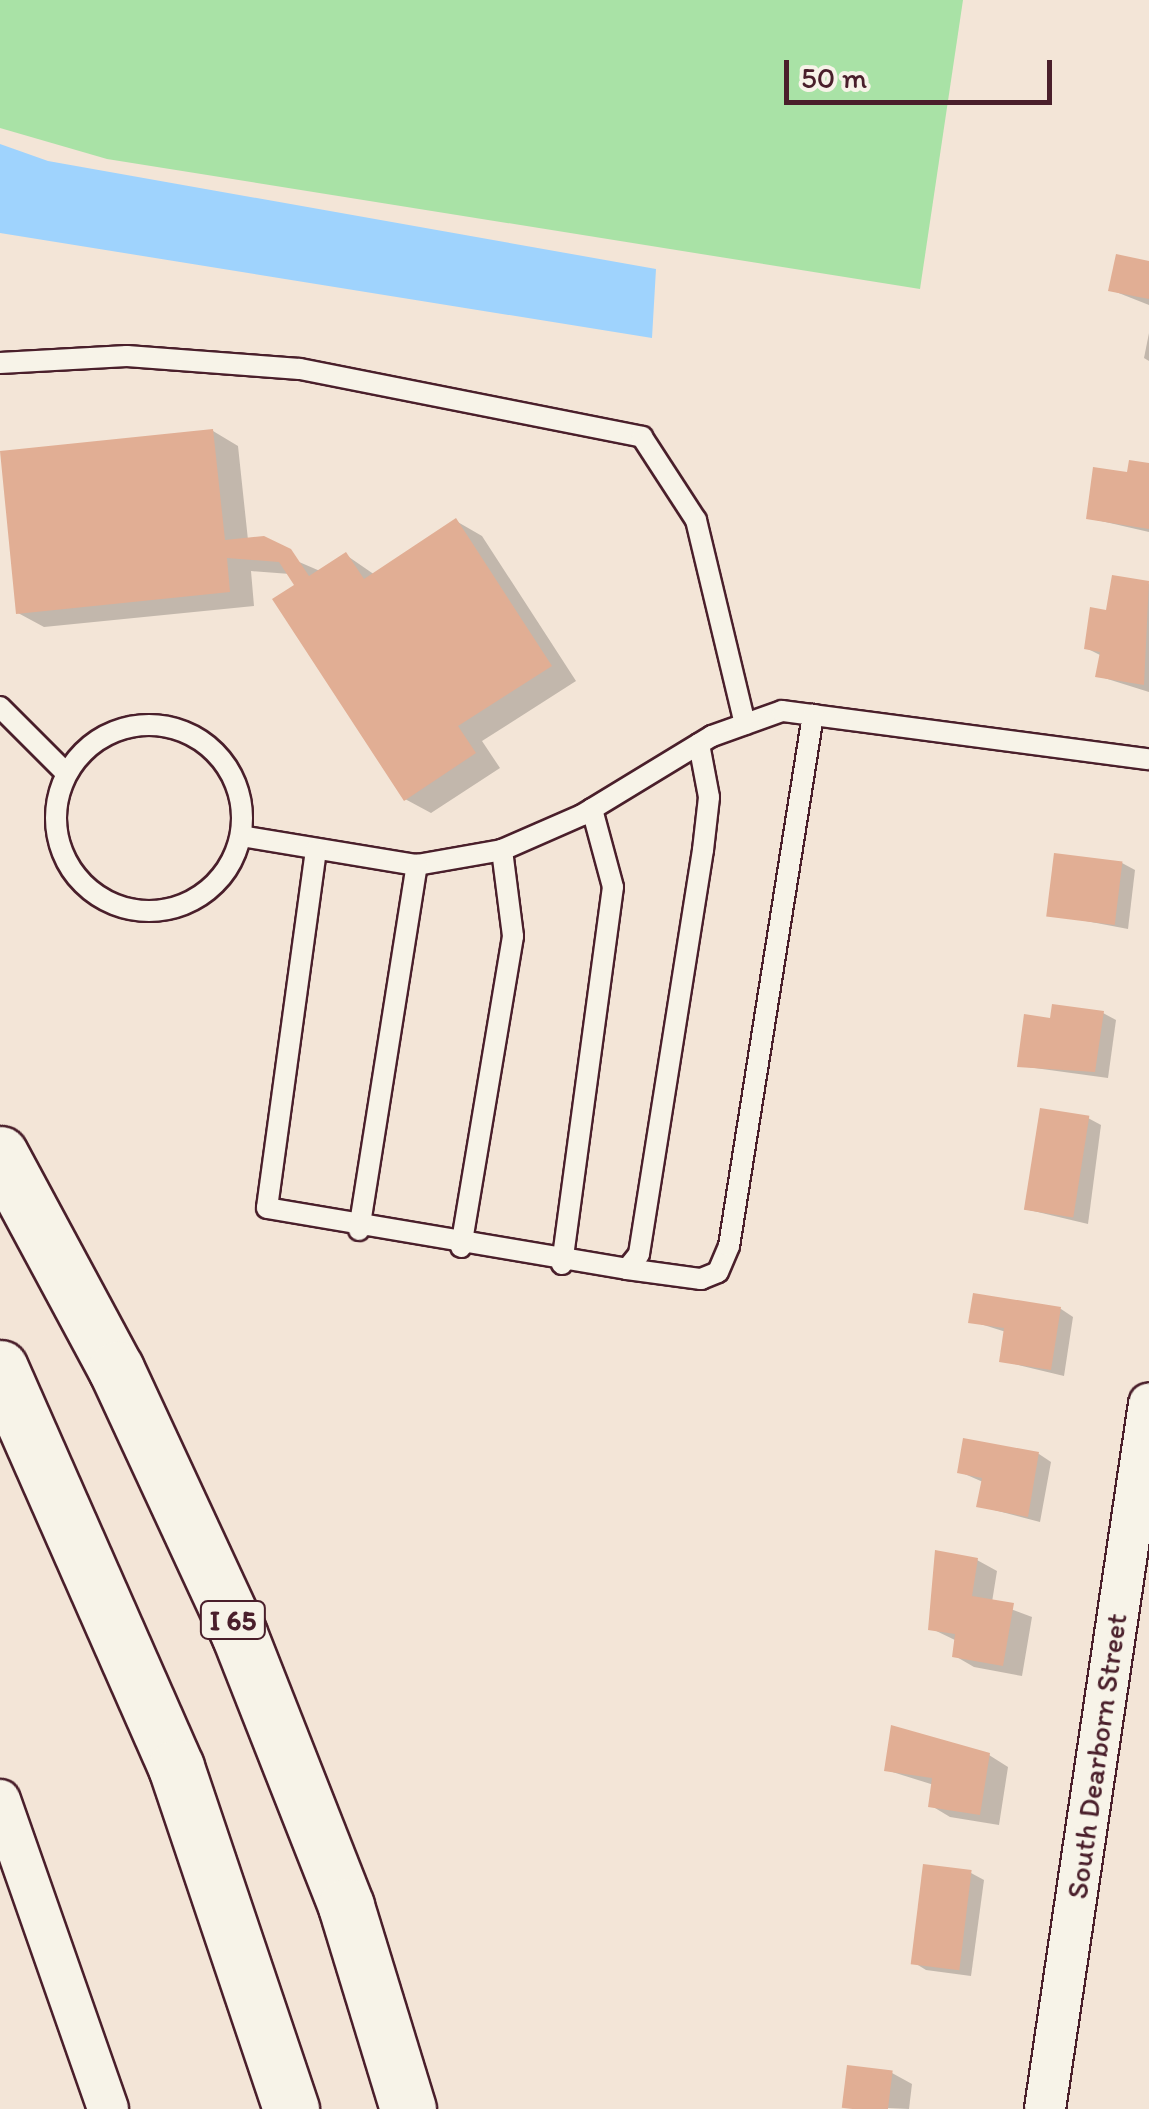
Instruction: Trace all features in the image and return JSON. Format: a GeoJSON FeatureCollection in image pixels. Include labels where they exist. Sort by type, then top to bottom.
{"type":"FeatureCollection","features":[{"type":"Feature","properties":{"kind":"highway","name":"I 65"},"geometry":{"type":"LineString","coordinates":[[0,1154],[116,1369],[239,1634],[346,1906],[408,2109]]}},
{"type":"Feature","properties":{"kind":"highway"},"geometry":{"type":"LineString","coordinates":[[0,1368],[176,1767],[291,2109]]}},
{"type":"Feature","properties":{"kind":"street","name":"South Dearborn Street"},"geometry":{"type":"LineString","coordinates":[[1045,2109],[1149,1404]]}},
{"type":"Feature","properties":{"kind":"street"},"geometry":{"type":"LineString","coordinates":[[2,1810],[108,2109]]}},
{"type":"Feature","properties":{"kind":"lane"},"geometry":{"type":"LineString","coordinates":[[0,363],[127,356],[300,370],[642,438],[696,520],[745,724]]}},
{"type":"Feature","properties":{"kind":"lane"},"geometry":{"type":"LineString","coordinates":[[0,707],[66,773]]}},
{"type":"Feature","properties":{"kind":"lane"},"geometry":{"type":"LineString","coordinates":[[242,836],[417,864],[502,850],[592,810],[698,744],[782,711],[1149,759]]}},
{"type":"Feature","properties":{"kind":"lane"},"geometry":{"type":"LineString","coordinates":[[316,850],[267,1208],[359,1230],[562,1264],[702,1279],[718,1272],[729,1246],[813,716]]}},
{"type":"Feature","properties":{"kind":"lane"},"geometry":{"type":"LineString","coordinates":[[166,726],[217,754],[242,806],[242,836],[230,866],[181,906],[117,906],[68,866],[56,836],[66,773],[108,734],[166,726]]}},
{"type":"Feature","properties":{"kind":"lane"},"geometry":{"type":"LineString","coordinates":[[628,1270],[639,1254],[703,850],[709,798],[698,744]]}},
{"type":"Feature","properties":{"kind":"lane"},"geometry":{"type":"LineString","coordinates":[[562,1264],[613,887],[592,810]]}},
{"type":"Feature","properties":{"kind":"lane"},"geometry":{"type":"LineString","coordinates":[[461,1247],[513,936],[502,850]]}},
{"type":"Feature","properties":{"kind":"lane"},"geometry":{"type":"LineString","coordinates":[[359,1230],[417,864]]}},
{"type":"Feature","properties":{"kind":"green space"},"geometry":{"type":"Polygon","coordinates":[[[0,0],[963,0],[920,289],[107,159],[0,128],[0,0]]]}},
{"type":"Feature","properties":{"kind":"water"},"geometry":{"type":"Polygon","coordinates":[[[0,144],[48,161],[656,269],[652,338],[0,233],[0,144]]]}},
{"type":"Feature","properties":{"kind":"building"},"geometry":{"type":"Polygon","coordinates":[[[1116,254],[1149,261],[1149,299],[1108,291],[1116,254]]]}},
{"type":"Feature","properties":{"kind":"building"},"geometry":{"type":"Polygon","coordinates":[[[213,429],[225,540],[264,536],[291,549],[309,576],[346,552],[364,579],[456,518],[552,666],[458,726],[476,753],[404,801],[272,599],[294,585],[279,562],[227,558],[230,592],[16,614],[0,451],[213,429]]]}},
{"type":"Feature","properties":{"kind":"building"},"geometry":{"type":"Polygon","coordinates":[[[1129,460],[1149,463],[1149,529],[1086,519],[1093,467],[1127,472],[1129,460]]]}},
{"type":"Feature","properties":{"kind":"building"},"geometry":{"type":"Polygon","coordinates":[[[1112,575],[1149,581],[1144,685],[1095,677],[1100,652],[1084,649],[1090,607],[1106,610],[1112,575]]]}},
{"type":"Feature","properties":{"kind":"building"},"geometry":{"type":"Polygon","coordinates":[[[1054,853],[1122,861],[1115,925],[1046,917],[1054,853]]]}},
{"type":"Feature","properties":{"kind":"building"},"geometry":{"type":"Polygon","coordinates":[[[1052,1004],[1104,1011],[1095,1072],[1017,1067],[1024,1014],[1050,1018],[1052,1004]]]}},
{"type":"Feature","properties":{"kind":"building"},"geometry":{"type":"Polygon","coordinates":[[[1040,1108],[1089,1116],[1073,1218],[1024,1210],[1040,1108]]]}},
{"type":"Feature","properties":{"kind":"building"},"geometry":{"type":"Polygon","coordinates":[[[973,1293],[1061,1307],[1051,1370],[999,1362],[1004,1328],[968,1323],[973,1293]]]}},
{"type":"Feature","properties":{"kind":"building"},"geometry":{"type":"Polygon","coordinates":[[[963,1438],[1039,1452],[1028,1517],[976,1507],[982,1478],[957,1473],[963,1438]]]}},
{"type":"Feature","properties":{"kind":"building"},"geometry":{"type":"Polygon","coordinates":[[[935,1550],[978,1558],[972,1596],[1014,1603],[1003,1666],[952,1657],[955,1634],[928,1630],[935,1550]]]}},
{"type":"Feature","properties":{"kind":"building"},"geometry":{"type":"Polygon","coordinates":[[[891,1725],[990,1753],[980,1815],[928,1807],[932,1778],[884,1771],[891,1725]]]}},
{"type":"Feature","properties":{"kind":"building"},"geometry":{"type":"Polygon","coordinates":[[[923,1864],[972,1870],[959,1970],[911,1964],[923,1864]]]}},
{"type":"Feature","properties":{"kind":"building"},"geometry":{"type":"Polygon","coordinates":[[[847,2065],[893,2071],[888,2109],[842,2108],[847,2065]]]}}]}
